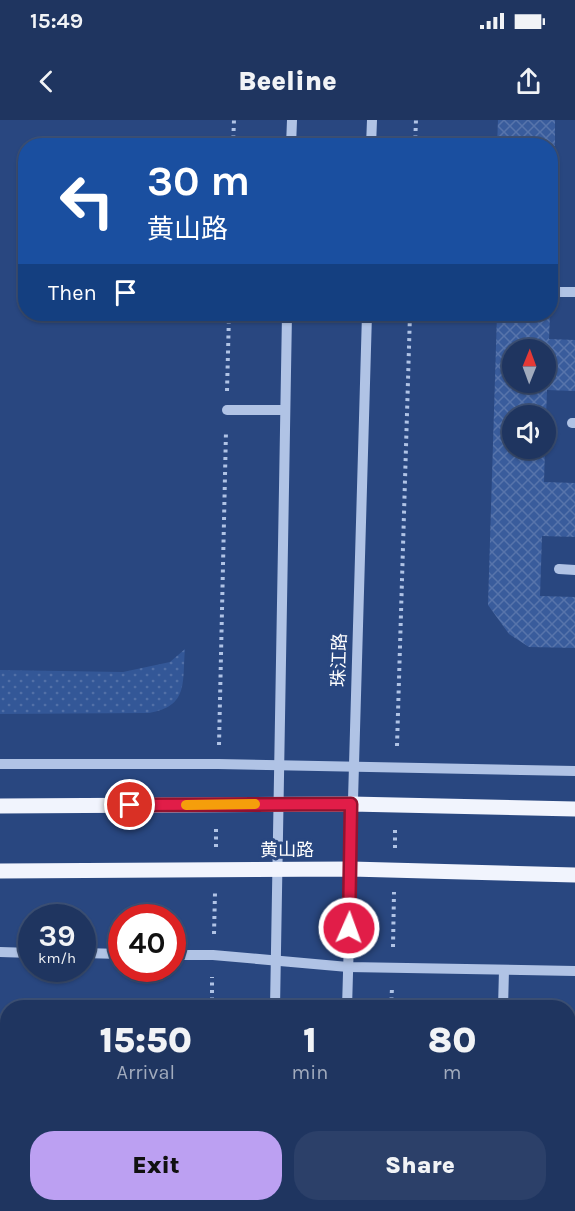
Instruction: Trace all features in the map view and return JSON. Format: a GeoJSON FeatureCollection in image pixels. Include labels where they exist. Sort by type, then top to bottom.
{"type":"FeatureCollection","features":[{"type":"Feature","properties":{"kind":"main road"},"geometry":{"type":"LineString","coordinates":[[0,806],[280,803],[575,808]]}},
{"type":"Feature","properties":{"kind":"main road","name":"黄山路"},"geometry":{"type":"LineString","coordinates":[[0,871],[351,869],[575,875]]}},
{"type":"Feature","properties":{"kind":"street"},"geometry":{"type":"LineString","coordinates":[[291,138],[292,120]]}},
{"type":"Feature","properties":{"kind":"street"},"geometry":{"type":"LineString","coordinates":[[371,138],[372,120]]}},
{"type":"Feature","properties":{"kind":"street"},"geometry":{"type":"LineString","coordinates":[[558,292],[575,292]]}},
{"type":"Feature","properties":{"kind":"street"},"geometry":{"type":"LineString","coordinates":[[275,1000],[286,321]]}},
{"type":"Feature","properties":{"kind":"street","name":"珠江路"},"geometry":{"type":"LineString","coordinates":[[347,1000],[352,766],[367,321]]}},
{"type":"Feature","properties":{"kind":"street"},"geometry":{"type":"LineString","coordinates":[[226,410],[284,410]]}},
{"type":"Feature","properties":{"kind":"street"},"geometry":{"type":"LineString","coordinates":[[559,569],[575,570]]}},
{"type":"Feature","properties":{"kind":"street"},"geometry":{"type":"LineString","coordinates":[[0,764],[218,764],[575,771]]}},
{"type":"Feature","properties":{"kind":"street"},"geometry":{"type":"LineString","coordinates":[[0,952],[18,952]]}},
{"type":"Feature","properties":{"kind":"street"},"geometry":{"type":"LineString","coordinates":[[186,955],[213,955],[348,967],[575,971]]}},
{"type":"Feature","properties":{"kind":"street"},"geometry":{"type":"LineString","coordinates":[[503,1000],[504,970]]}},
{"type":"Feature","properties":{"kind":"path"},"geometry":{"type":"LineString","coordinates":[[233,138],[234,120]]}},
{"type":"Feature","properties":{"kind":"path"},"geometry":{"type":"LineString","coordinates":[[415,138],[416,120]]}},
{"type":"Feature","properties":{"kind":"path"},"geometry":{"type":"LineString","coordinates":[[218,764],[229,321]]}},
{"type":"Feature","properties":{"kind":"path"},"geometry":{"type":"LineString","coordinates":[[397,767],[410,321]]}},
{"type":"Feature","properties":{"kind":"path"},"geometry":{"type":"LineString","coordinates":[[212,1000],[217,804]]}},
{"type":"Feature","properties":{"kind":"path"},"geometry":{"type":"LineString","coordinates":[[391,1000],[395,805]]}},
{"type":"Feature","properties":{"kind":"shaded area"},"geometry":{"type":"Polygon","coordinates":[[[185,649],[181,691],[171,705],[162,710],[149,713],[0,714],[0,670],[123,672],[170,662],[185,649]]]}},
{"type":"Feature","properties":{"kind":"building"},"geometry":{"type":"Polygon","coordinates":[[[498,120],[555,120],[555,138],[497,138],[498,120]]]}},
{"type":"Feature","properties":{"kind":"building"},"geometry":{"type":"Polygon","coordinates":[[[497,321],[550,321],[549,339],[502,339],[502,393],[547,393],[546,405],[502,405],[502,459],[545,459],[544,482],[575,483],[575,537],[542,536],[540,596],[575,597],[575,648],[529,647],[509,634],[488,605],[497,321]]]}},
{"type":"Feature","properties":{"kind":"building"},"geometry":{"type":"Polygon","coordinates":[[[556,339],[575,340],[575,391],[556,390],[556,339]]]}},
{"type":"Feature","properties":{"kind":"slow traffic"},"geometry":{"type":"LineString","coordinates":[[186,805],[255,804]]}},
{"type":"Feature","properties":{"kind":"route"},"geometry":{"type":"LineString","coordinates":[[130,805],[351,804],[349,928]]}}]}
